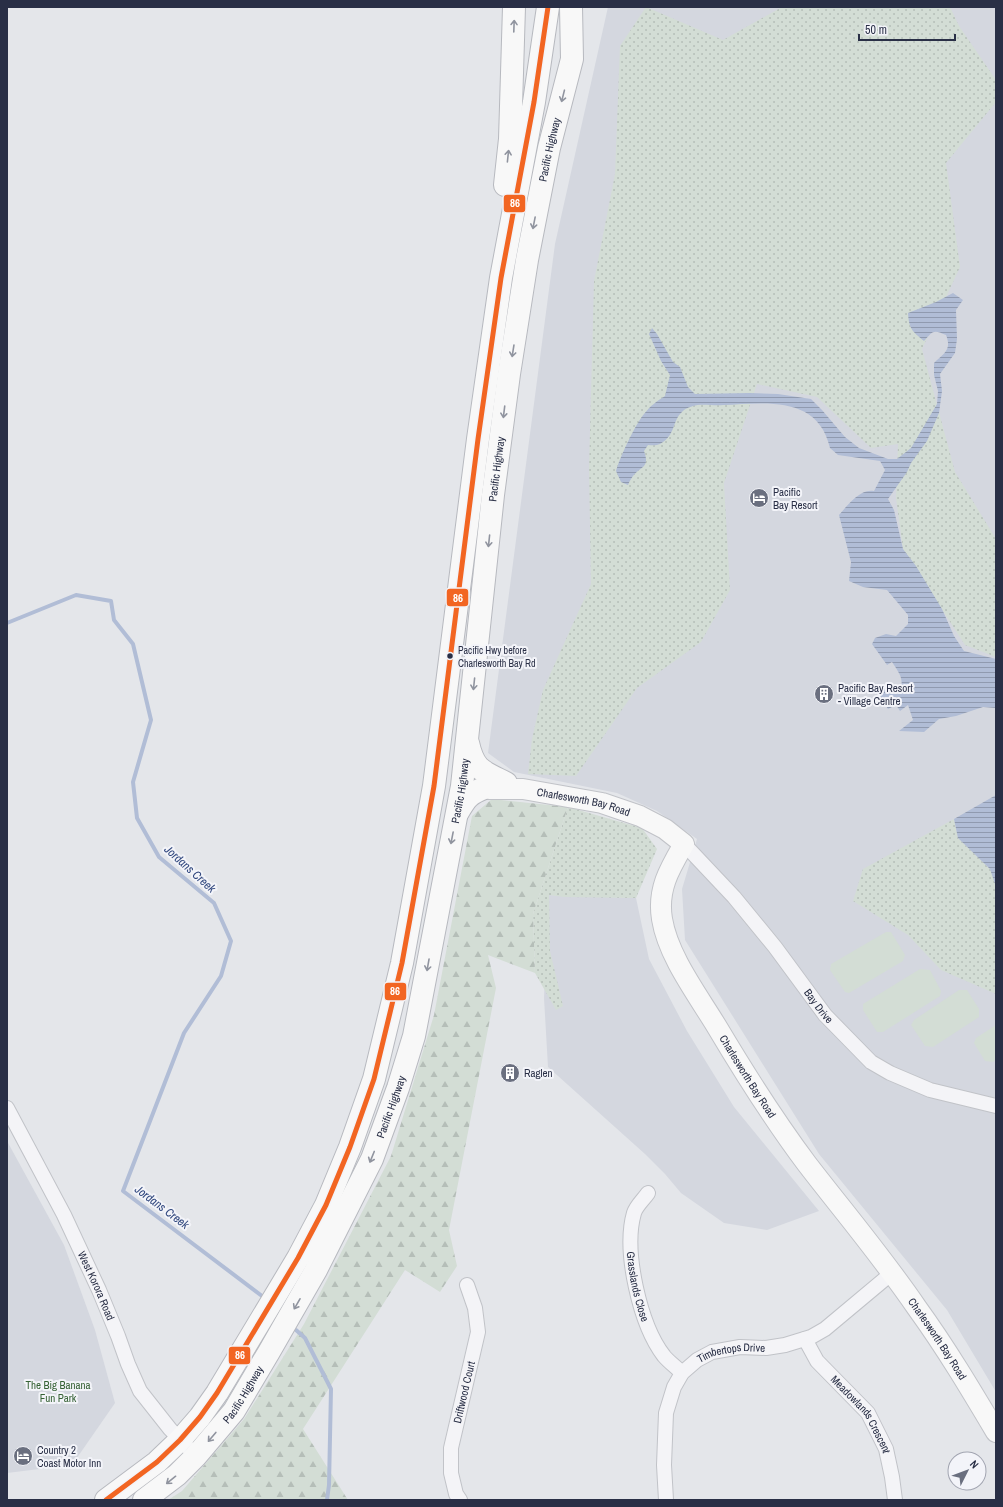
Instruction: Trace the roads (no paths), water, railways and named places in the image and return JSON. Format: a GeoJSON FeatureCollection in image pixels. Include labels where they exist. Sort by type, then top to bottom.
{"type":"FeatureCollection","features":[{"type":"Feature","properties":{"kind":"highway"},"geometry":{"type":"LineString","coordinates":[[501,278],[497,262],[510,139],[514,7]]}},
{"type":"Feature","properties":{"kind":"highway","name":"Pacific Highway"},"geometry":{"type":"LineString","coordinates":[[106,1500],[158,1462],[200,1417],[218,1393],[298,1258],[326,1205],[350,1147],[374,1079],[402,963],[435,778],[478,439],[501,278],[535,96],[548,7]]}},
{"type":"Feature","properties":{"kind":"highway","name":"Pacific Highway"},"geometry":{"type":"LineString","coordinates":[[144,1500],[177,1475],[196,1456],[234,1411],[269,1352],[316,1270],[372,1159],[398,1088],[414,1036],[457,813],[468,741],[494,495],[512,358],[527,260],[548,156],[572,59],[571,7]]}},
{"type":"Feature","properties":{"kind":"highway"},"geometry":{"type":"LineString","coordinates":[[572,59],[586,7]]}},
{"type":"Feature","properties":{"kind":"highway"},"geometry":{"type":"LineString","coordinates":[[422,856],[447,796],[462,780],[454,769],[452,760],[460,675],[459,654],[454,628]]}},
{"type":"Feature","properties":{"kind":"highway"},"geometry":{"type":"LineString","coordinates":[[468,741],[471,758],[477,766],[486,773],[514,786]]}},
{"type":"Feature","properties":{"kind":"highway"},"geometry":{"type":"LineString","coordinates":[[457,813],[464,800],[471,793],[484,788]]}},
{"type":"Feature","properties":{"kind":"street","name":"Charlesworth Bay Road"},"geometry":{"type":"LineString","coordinates":[[462,780],[489,779],[514,786],[579,798],[622,809],[660,826],[684,844],[669,870],[662,892],[662,918],[669,944],[731,1050],[772,1114],[806,1163],[918,1308],[955,1364],[996,1432]]}},
{"type":"Feature","properties":{"kind":"street","name":"Charlesworth Bay Road"},"geometry":{"type":"LineString","coordinates":[[462,780],[484,788],[514,786]]}},
{"type":"Feature","properties":{"kind":"street","name":"Bay Drive"},"geometry":{"type":"LineString","coordinates":[[684,844],[734,897],[775,947],[826,1015],[871,1062],[890,1073],[930,1090],[996,1106]]}},
{"type":"Feature","properties":{"kind":"street","name":"West Korora Road"},"geometry":{"type":"LineString","coordinates":[[7,1108],[64,1215],[102,1296],[140,1391],[155,1411],[196,1456]]}},
{"type":"Feature","properties":{"kind":"street","name":"Grasslands Close"},"geometry":{"type":"LineString","coordinates":[[648,1194],[635,1212],[631,1226],[630,1247],[637,1291],[644,1319],[651,1334],[664,1356],[682,1373]]}},
{"type":"Feature","properties":{"kind":"street","name":"Timbertops Drive"},"geometry":{"type":"LineString","coordinates":[[666,1500],[664,1465],[666,1413],[674,1387],[682,1373],[697,1360],[712,1352],[740,1347],[772,1347],[805,1340],[825,1329],[892,1273]]}},
{"type":"Feature","properties":{"kind":"street","name":"Driftwood Court"},"geometry":{"type":"LineString","coordinates":[[460,1500],[456,1494],[451,1474],[451,1448],[478,1332],[476,1308],[467,1285]]}},
{"type":"Feature","properties":{"kind":"street","name":"Meadowlands Crescent"},"geometry":{"type":"LineString","coordinates":[[805,1340],[812,1354],[824,1369],[868,1413],[886,1449],[895,1500]]}},
{"type":"Feature","properties":{"kind":"water"},"geometry":{"type":"Polygon","coordinates":[[[953,293],[963,300],[956,310],[957,339],[955,353],[940,374],[942,391],[939,413],[927,441],[888,499],[894,510],[903,549],[916,566],[942,609],[954,636],[964,651],[996,659],[996,708],[983,707],[956,716],[939,719],[924,732],[899,731],[913,720],[908,705],[900,711],[896,705],[888,709],[878,693],[891,686],[891,694],[899,694],[902,685],[901,677],[892,662],[887,665],[872,644],[875,638],[886,634],[896,636],[908,624],[908,615],[887,590],[863,587],[849,581],[851,562],[839,515],[854,498],[864,492],[874,491],[885,470],[880,461],[838,455],[830,448],[824,431],[814,419],[802,411],[788,406],[756,403],[696,405],[683,411],[669,436],[665,440],[658,445],[648,445],[644,451],[646,463],[636,472],[628,485],[621,482],[616,471],[628,441],[640,419],[651,406],[665,396],[670,375],[661,361],[649,334],[652,328],[673,362],[680,367],[688,387],[695,394],[778,394],[811,399],[845,437],[859,448],[888,459],[897,459],[911,448],[937,404],[938,391],[934,375],[934,363],[944,354],[948,344],[946,335],[938,332],[931,333],[924,341],[910,326],[908,313],[936,302],[953,293]]]}},
{"type":"Feature","properties":{"kind":"water"},"geometry":{"type":"Polygon","coordinates":[[[996,795],[996,887],[990,869],[958,838],[954,819],[996,795]]]}},
{"type":"Feature","properties":{"kind":"waterway","name":"Jordans Creek"},"geometry":{"type":"LineString","coordinates":[[7,623],[76,595],[111,601],[114,620],[133,644],[151,720],[133,782],[137,818],[159,857],[214,903],[231,941],[221,976],[184,1033],[123,1191],[266,1299]]}},
{"type":"Feature","properties":{"kind":"waterway","name":"Jordans Creek"},"geometry":{"type":"LineString","coordinates":[[296,1330],[305,1338],[331,1389],[329,1485],[327,1500]]}},
{"type":"Feature","properties":{"kind":"place","name":"Pacific Bay Resort"},"geometry":{"type":"Point","coordinates":[759,498]}},
{"type":"Feature","properties":{"kind":"place","name":"Pacific Hwy before Charlesworth Bay Rd"},"geometry":{"type":"Point","coordinates":[450,656]}},
{"type":"Feature","properties":{"kind":"place","name":"Pacific Bay Resort - Village Centre"},"geometry":{"type":"Point","coordinates":[824,694]}},
{"type":"Feature","properties":{"kind":"place","name":"Raglen"},"geometry":{"type":"Point","coordinates":[510,1073]}},
{"type":"Feature","properties":{"kind":"place","name":"Country 2 Coast Motor Inn"},"geometry":{"type":"Point","coordinates":[23,1456]}},
{"type":"Feature","properties":{"kind":"park label","name":"The Big Banana Fun Park"},"geometry":{"type":"Point","coordinates":[58,1391]}}]}
